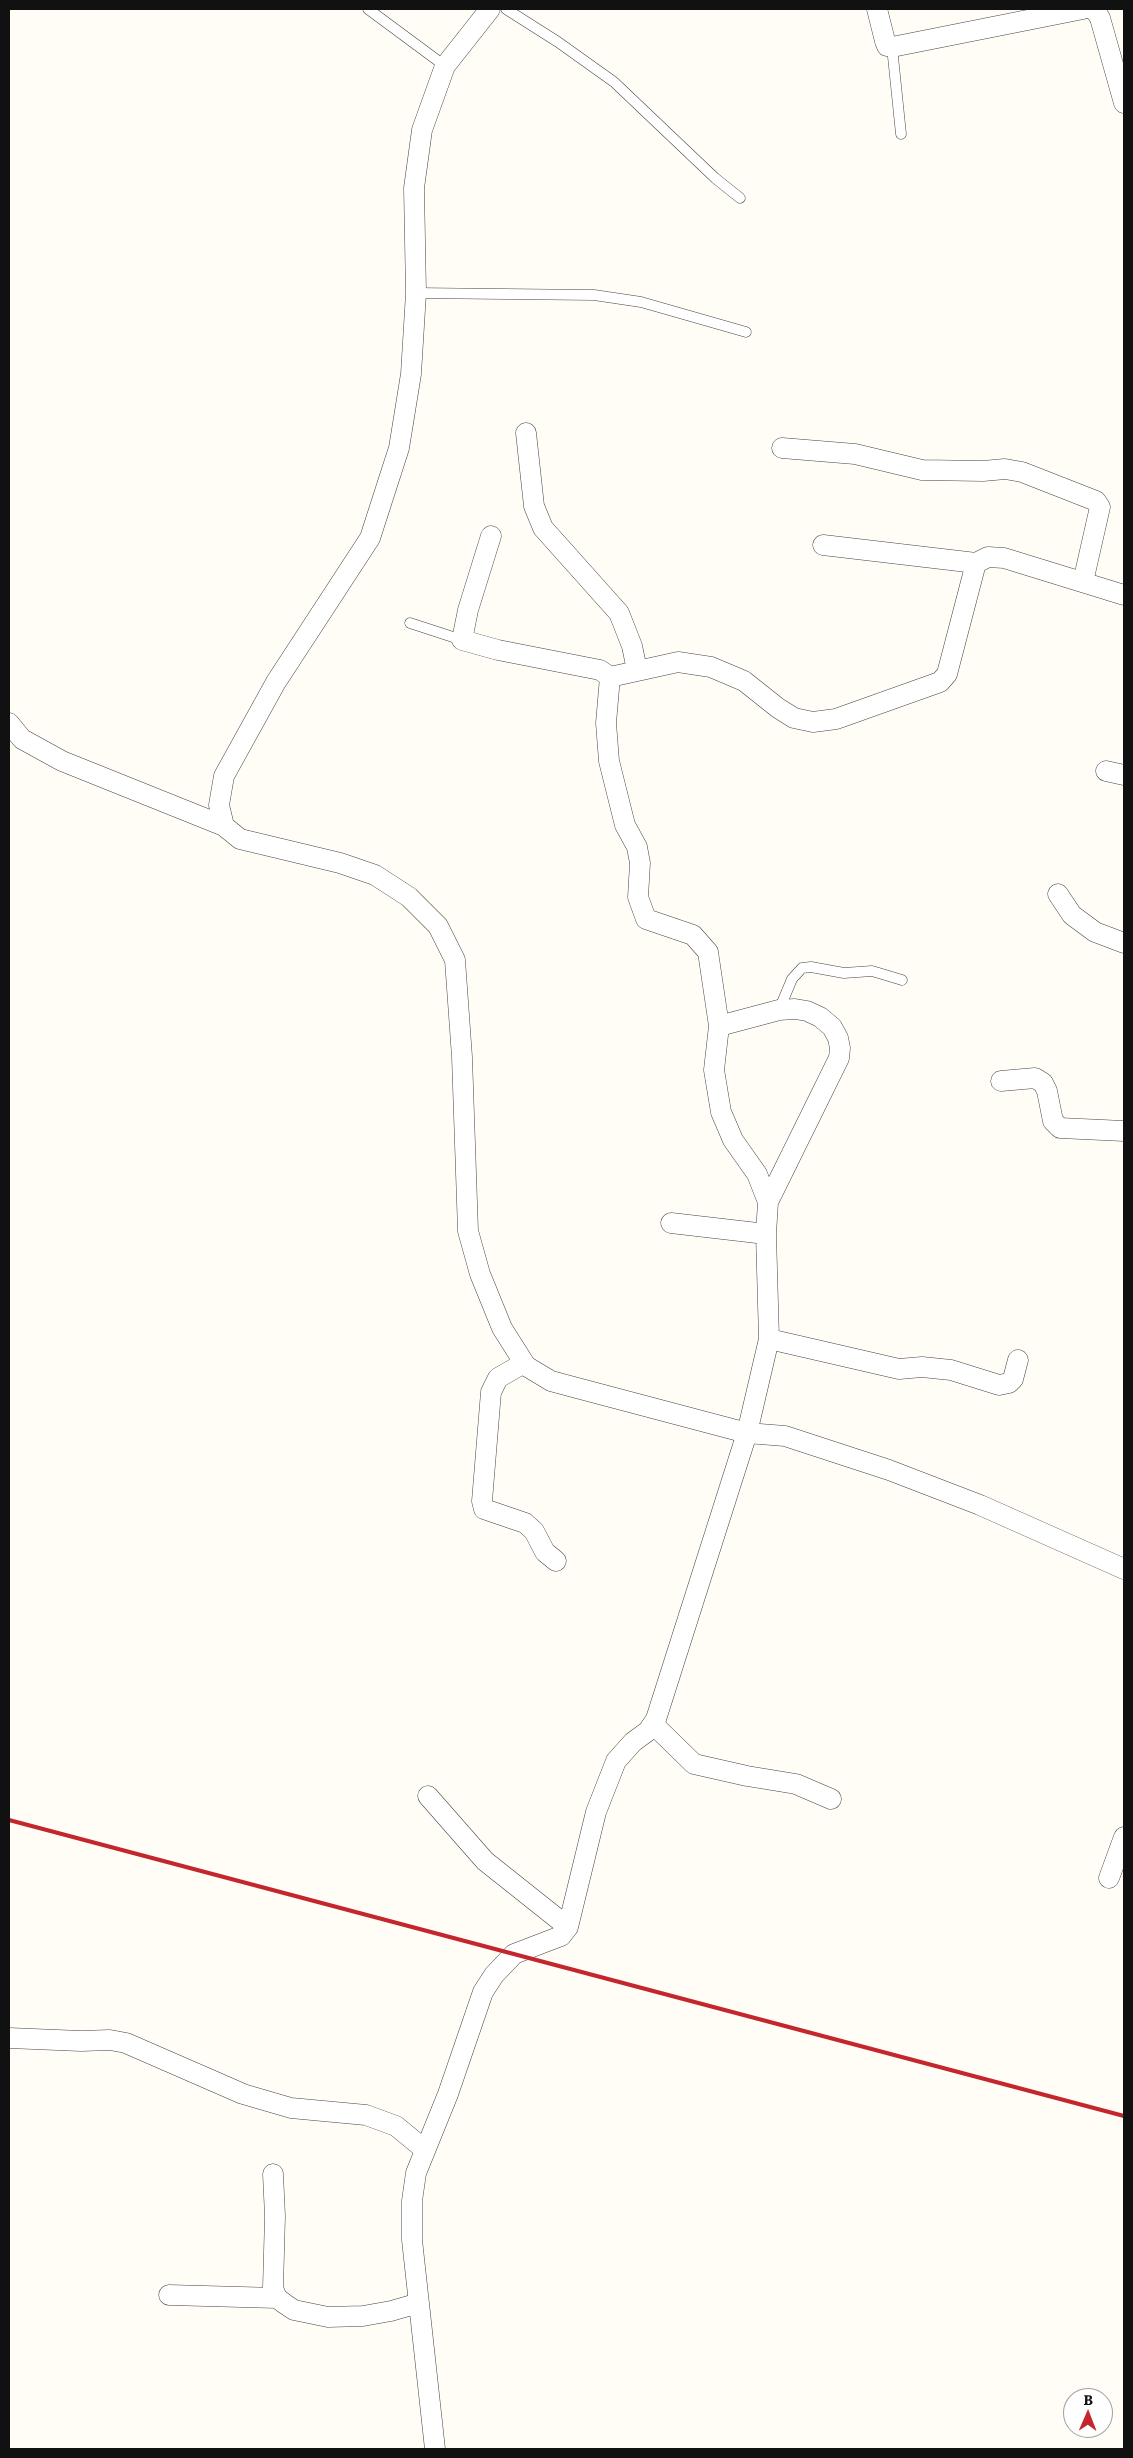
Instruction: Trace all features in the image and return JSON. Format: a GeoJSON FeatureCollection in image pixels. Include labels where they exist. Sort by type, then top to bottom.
{"type":"FeatureCollection","features":[{"type":"Feature","properties":{"kind":"street"},"geometry":{"type":"LineString","coordinates":[[224,826],[218,806],[224,776],[276,682],[370,538],[399,448],[411,374],[416,293],[414,188],[422,130],[445,66],[490,9]]}},
{"type":"Feature","properties":{"kind":"street"},"geometry":{"type":"LineString","coordinates":[[877,9],[885,41],[887,46],[892,47],[1091,9],[1100,18],[1124,103]]}},
{"type":"Feature","properties":{"kind":"street"},"geometry":{"type":"LineString","coordinates":[[526,433],[534,506],[543,528],[619,613],[632,646],[637,670]]}},
{"type":"Feature","properties":{"kind":"street"},"geometry":{"type":"LineString","coordinates":[[782,448],[855,454],[922,470],[983,471],[1005,469],[1022,472],[1096,501],[1100,507],[1083,582]]}},
{"type":"Feature","properties":{"kind":"street"},"geometry":{"type":"LineString","coordinates":[[490,536],[468,610],[462,640],[498,650],[600,670],[610,676],[678,662],[711,667],[744,682],[794,718],[813,722],[836,719],[940,682],[947,674],[976,563]]}},
{"type":"Feature","properties":{"kind":"street"},"geometry":{"type":"LineString","coordinates":[[823,545],[976,563],[988,557],[1004,558],[1124,595]]}},
{"type":"Feature","properties":{"kind":"street"},"geometry":{"type":"LineString","coordinates":[[610,676],[606,723],[609,761],[625,825],[638,847],[640,863],[638,897],[646,919],[693,935],[708,952],[719,1026],[714,1070],[721,1112],[733,1140],[757,1174],[768,1202]]}},
{"type":"Feature","properties":{"kind":"street"},"geometry":{"type":"LineString","coordinates":[[9,723],[22,739],[62,761],[224,826],[240,838],[340,863],[375,876],[409,897],[438,926],[455,960],[462,1057],[468,1231],[480,1274],[502,1328],[524,1363],[551,1381],[747,1433],[785,1436],[889,1470],[980,1505],[1124,1569]]}},
{"type":"Feature","properties":{"kind":"street"},"geometry":{"type":"LineString","coordinates":[[1058,894],[1072,915],[1094,932],[1124,943]]}},
{"type":"Feature","properties":{"kind":"street"},"geometry":{"type":"LineString","coordinates":[[435,2449],[412,2240],[412,2201],[416,2173],[424,2149],[448,2094],[483,1992],[514,1954],[561,1936],[568,1927],[596,1812],[616,1761],[653,1724],[747,1433],[769,1340],[766,1234],[768,1202],[839,1058],[840,1048],[832,1027],[820,1017],[807,1011],[779,1010],[719,1026]]}},
{"type":"Feature","properties":{"kind":"street"},"geometry":{"type":"LineString","coordinates":[[1000,1081],[1035,1078],[1043,1083],[1047,1091],[1053,1121],[1060,1128],[1124,1131]]}},
{"type":"Feature","properties":{"kind":"street"},"geometry":{"type":"LineString","coordinates":[[671,1223],[766,1234]]}},
{"type":"Feature","properties":{"kind":"street"},"geometry":{"type":"LineString","coordinates":[[769,1340],[860,1358],[899,1369],[922,1367],[951,1370],[999,1385],[1009,1383],[1013,1379],[1018,1360]]}},
{"type":"Feature","properties":{"kind":"street"},"geometry":{"type":"LineString","coordinates":[[524,1363],[498,1378],[491,1392],[482,1501],[484,1509],[525,1523],[534,1531],[545,1552],[556,1561]]}},
{"type":"Feature","properties":{"kind":"street"},"geometry":{"type":"LineString","coordinates":[[653,1724],[694,1764],[747,1776],[796,1784],[832,1799]]}},
{"type":"Feature","properties":{"kind":"street"},"geometry":{"type":"LineString","coordinates":[[428,1796],[485,1861],[568,1927]]}},
{"type":"Feature","properties":{"kind":"street"},"geometry":{"type":"LineString","coordinates":[[1109,1878],[1124,1837]]}},
{"type":"Feature","properties":{"kind":"street"},"geometry":{"type":"LineString","coordinates":[[9,2038],[81,2041],[110,2040],[126,2043],[243,2094],[291,2108],[366,2116],[396,2126],[424,2149]]}},
{"type":"Feature","properties":{"kind":"street"},"geometry":{"type":"LineString","coordinates":[[273,2174],[275,2216],[273,2288],[278,2298],[294,2310],[328,2316],[372,2314],[419,2303]]}},
{"type":"Feature","properties":{"kind":"street"},"geometry":{"type":"LineString","coordinates":[[169,2295],[278,2298]]}},
{"type":"Feature","properties":{"kind":"lane"},"geometry":{"type":"LineString","coordinates":[[368,9],[445,66]]}},
{"type":"Feature","properties":{"kind":"lane"},"geometry":{"type":"LineString","coordinates":[[506,9],[558,42],[614,82],[715,178],[740,198]]}},
{"type":"Feature","properties":{"kind":"lane"},"geometry":{"type":"LineString","coordinates":[[892,47],[900,134]]}},
{"type":"Feature","properties":{"kind":"lane"},"geometry":{"type":"LineString","coordinates":[[416,293],[594,295],[641,302],[746,332]]}},
{"type":"Feature","properties":{"kind":"lane"},"geometry":{"type":"LineString","coordinates":[[410,623],[462,640]]}},
{"type":"Feature","properties":{"kind":"lane"},"geometry":{"type":"LineString","coordinates":[[779,1010],[792,979],[802,968],[811,967],[844,973],[872,971],[902,980]]}},
{"type":"Feature","properties":{"kind":"railway"},"geometry":{"type":"LineString","coordinates":[[9,1820],[1124,2116]]}}]}
